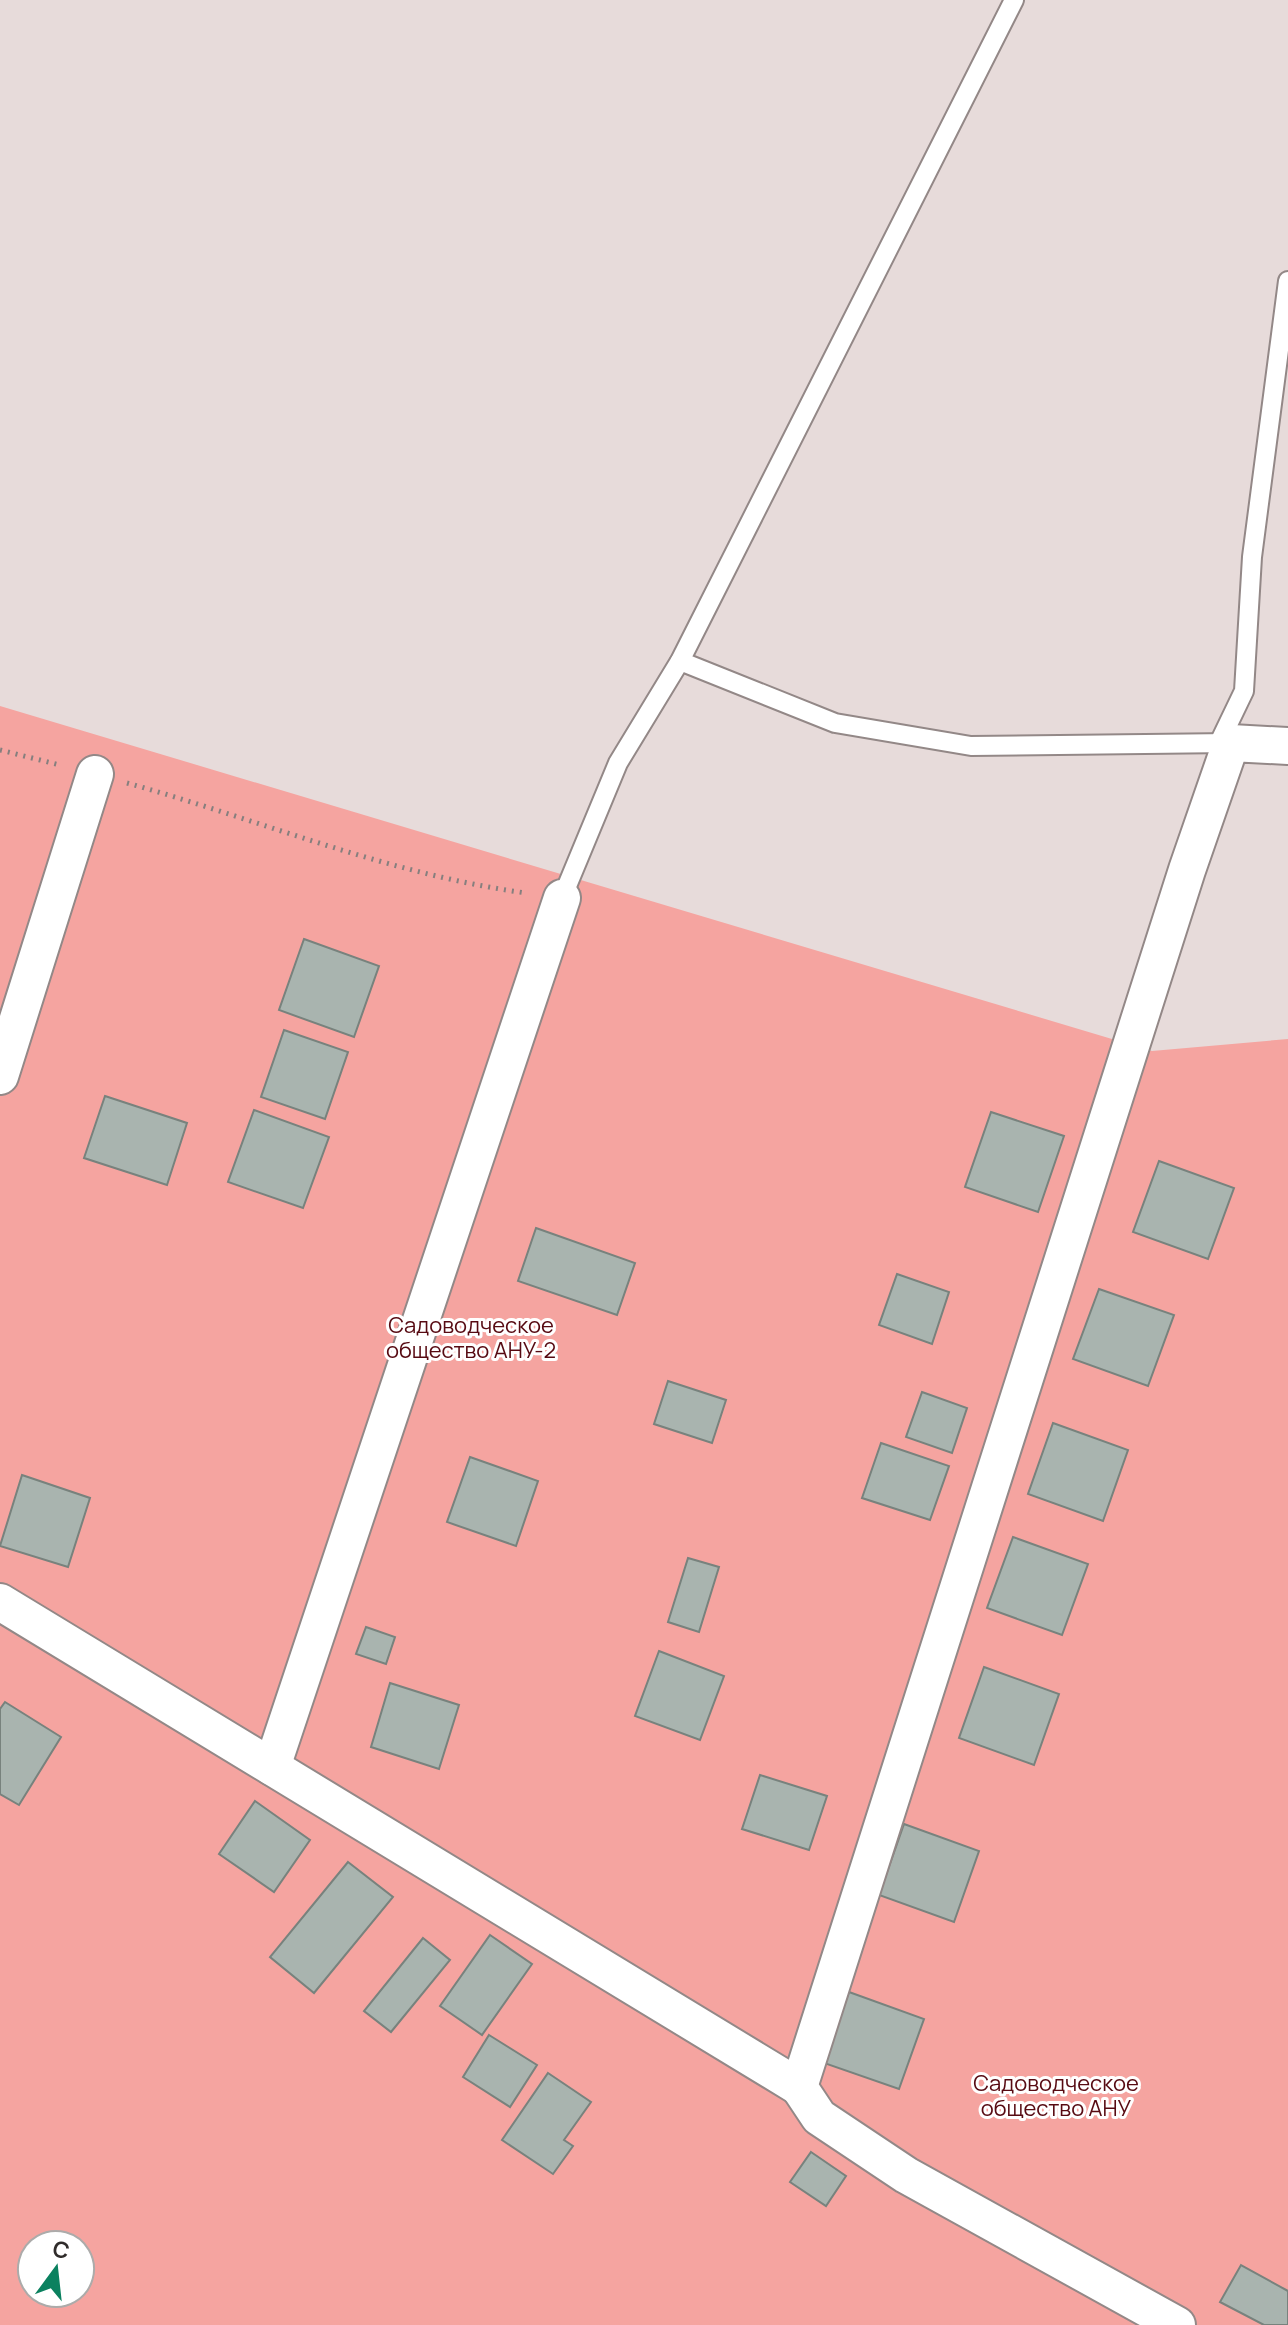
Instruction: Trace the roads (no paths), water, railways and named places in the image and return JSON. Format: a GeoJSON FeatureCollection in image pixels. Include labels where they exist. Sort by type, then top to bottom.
{"type":"FeatureCollection","features":[{"type":"Feature","properties":{"kind":"street"},"geometry":{"type":"LineString","coordinates":[[799,2087],[1225,743],[1288,746]]}},
{"type":"Feature","properties":{"kind":"street"},"geometry":{"type":"LineString","coordinates":[[0,1076],[95,774]]}},
{"type":"Feature","properties":{"kind":"street"},"geometry":{"type":"LineString","coordinates":[[272,1767],[562,898]]}},
{"type":"Feature","properties":{"kind":"street"},"geometry":{"type":"LineString","coordinates":[[0,1602],[799,2087],[819,2117],[906,2175],[1177,2325]]}},
{"type":"Feature","properties":{"kind":"lane"},"geometry":{"type":"LineString","coordinates":[[562,898],[618,763],[680,661],[1014,0]]}},
{"type":"Feature","properties":{"kind":"lane"},"geometry":{"type":"LineString","coordinates":[[680,661],[835,723],[971,746],[1225,743],[1244,691],[1252,557],[1288,281]]}},
{"type":"Feature","properties":{"kind":"park label","name":"Садоводческое общество АНУ-2"},"geometry":{"type":"Point","coordinates":[471,1338]}},
{"type":"Feature","properties":{"kind":"park label","name":"Садоводческое общество АНУ"},"geometry":{"type":"Point","coordinates":[1056,2096]}}]}
